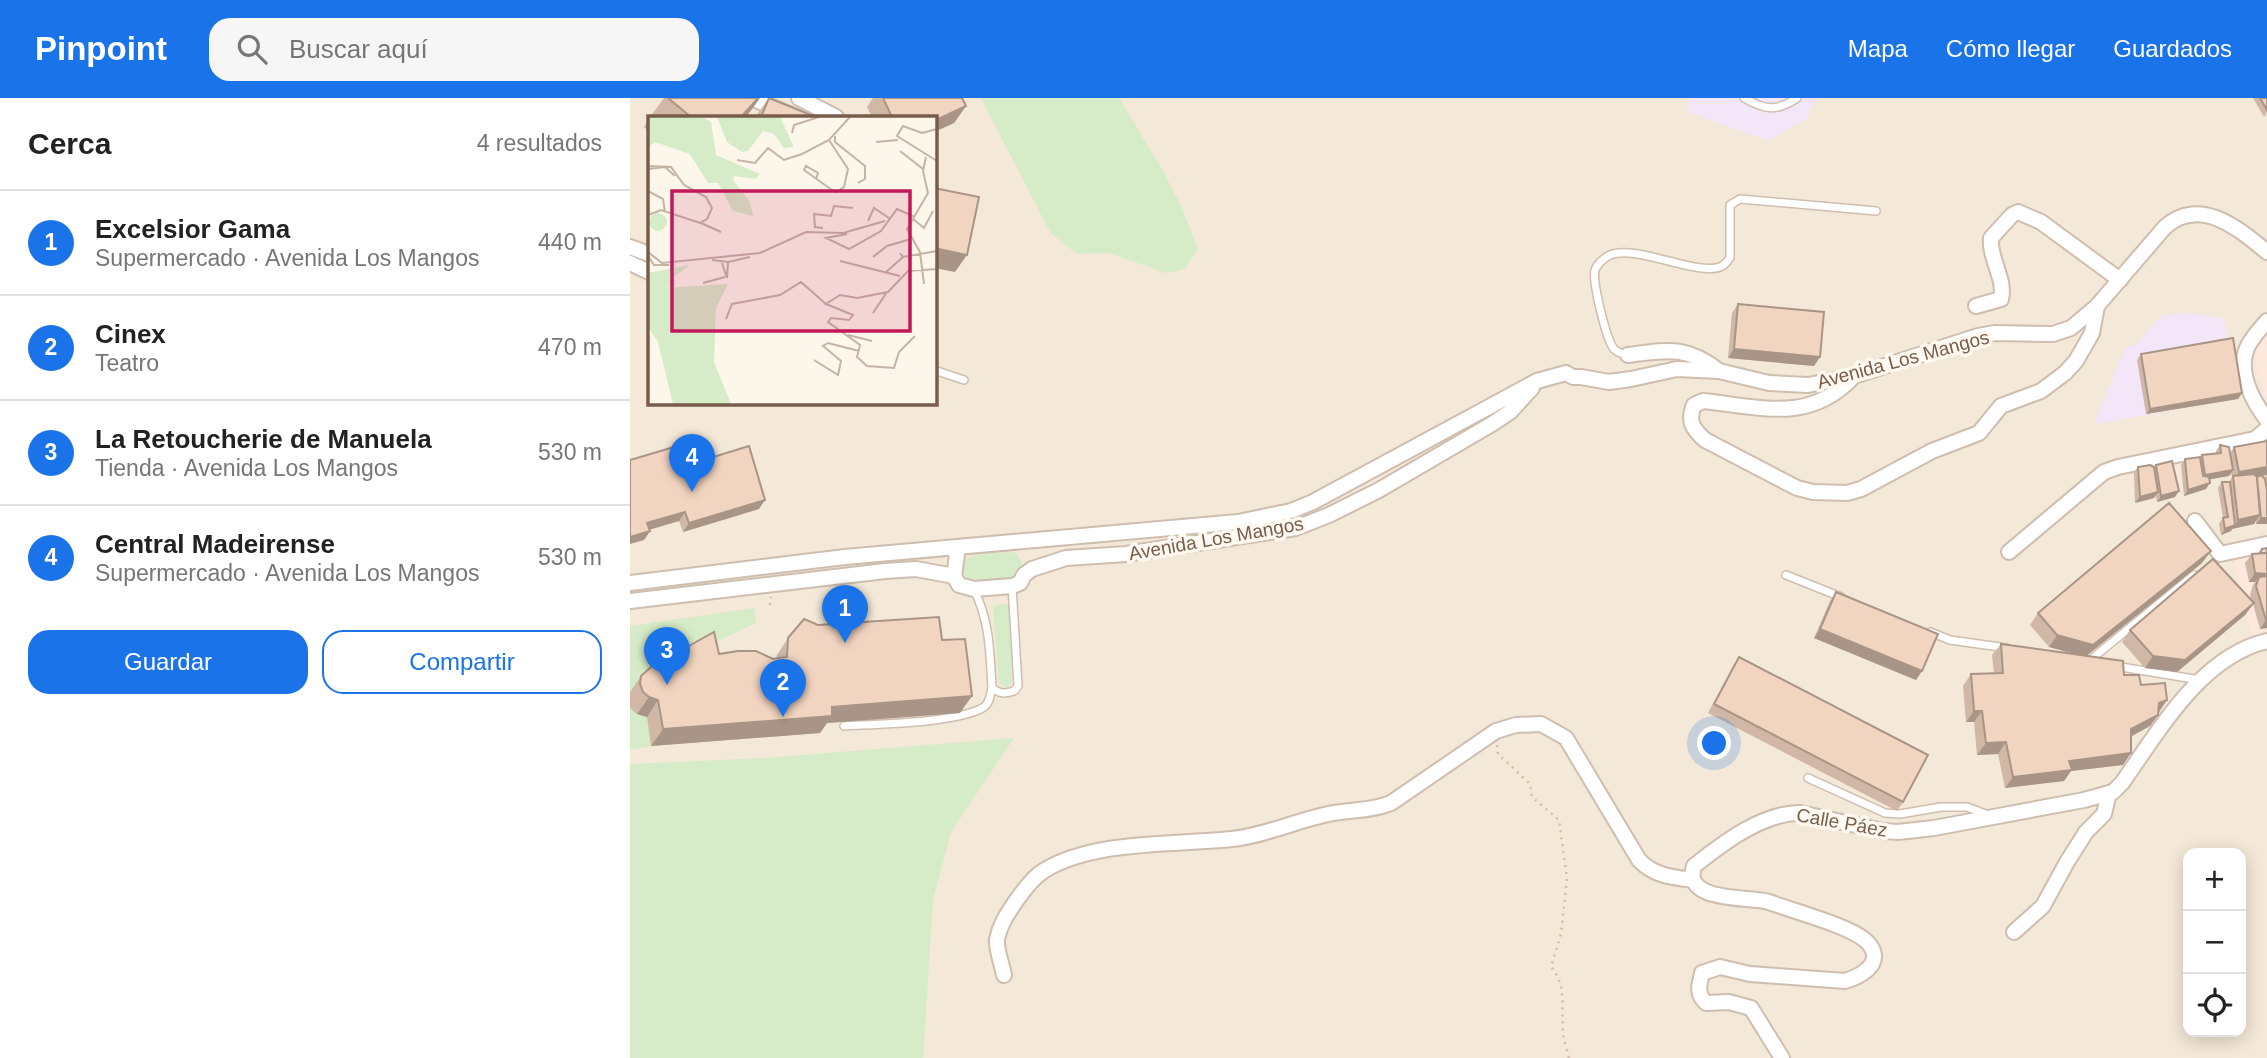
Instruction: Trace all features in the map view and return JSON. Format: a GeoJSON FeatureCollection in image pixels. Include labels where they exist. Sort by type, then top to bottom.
{"type":"FeatureCollection","features":[{"type":"Feature","properties":{"kind":"street"},"geometry":{"type":"LineString","coordinates":[[751,98],[794,116]]}},
{"type":"Feature","properties":{"kind":"street"},"geometry":{"type":"LineString","coordinates":[[799,98],[834,116]]}},
{"type":"Feature","properties":{"kind":"street"},"geometry":{"type":"LineString","coordinates":[[1976,306],[2001,299],[2002,289],[1990,238],[2018,212],[2041,222],[2120,280]]}},
{"type":"Feature","properties":{"kind":"street","name":"Avenida Los Mangos"},"geometry":{"type":"LineString","coordinates":[[630,583],[845,557],[1238,522],[1291,511],[1334,491],[1537,381],[1566,373],[1573,377],[1609,382],[1677,369],[1719,371],[1769,383],[1808,385],[1854,376],[1978,336],[1995,333],[2053,334],[2071,328],[2097,306],[2165,227],[2174,219],[2185,215],[2220,218],[2267,252]]}},
{"type":"Feature","properties":{"kind":"street"},"geometry":{"type":"LineString","coordinates":[[630,247],[648,254]]}},
{"type":"Feature","properties":{"kind":"street"},"geometry":{"type":"LineString","coordinates":[[630,263],[648,272]]}},
{"type":"Feature","properties":{"kind":"street"},"geometry":{"type":"LineString","coordinates":[[1854,376],[1842,389],[1809,407],[1788,410],[1703,401],[1694,405],[1690,422],[1705,440],[1797,488],[1813,492],[1847,493],[1932,451],[1979,433],[2001,406],[2053,384],[2066,373],[2092,334],[2097,306]]}},
{"type":"Feature","properties":{"kind":"street"},"geometry":{"type":"LineString","coordinates":[[2267,321],[2253,337],[2244,359],[2248,387],[2267,420]]}},
{"type":"Feature","properties":{"kind":"street"},"geometry":{"type":"LineString","coordinates":[[1628,355],[1681,351],[1696,355],[1719,371]]}},
{"type":"Feature","properties":{"kind":"street","name":"Avenida Los Mangos"},"geometry":{"type":"LineString","coordinates":[[1012,586],[1020,583],[1024,575],[1040,565],[1066,558],[1125,554],[1296,528],[1329,515],[1379,489],[1492,424],[1510,412],[1537,381]]}},
{"type":"Feature","properties":{"kind":"street"},"geometry":{"type":"LineString","coordinates":[[2009,552],[2104,472],[2255,439],[2267,429]]}},
{"type":"Feature","properties":{"kind":"street"},"geometry":{"type":"LineString","coordinates":[[2195,521],[2215,558],[2267,544]]}},
{"type":"Feature","properties":{"kind":"street"},"geometry":{"type":"LineString","coordinates":[[1019,542],[1027,553],[1024,575]]}},
{"type":"Feature","properties":{"kind":"street"},"geometry":{"type":"LineString","coordinates":[[952,548],[957,555],[954,576],[959,585],[974,589],[1012,586]]}},
{"type":"Feature","properties":{"kind":"street"},"geometry":{"type":"LineString","coordinates":[[630,601],[884,571],[916,569],[954,576]]}},
{"type":"Feature","properties":{"kind":"street"},"geometry":{"type":"LineString","coordinates":[[2014,932],[2043,906],[2086,832],[2104,814],[2109,793],[2122,783],[2172,713],[2201,680],[2239,650],[2267,641]]}},
{"type":"Feature","properties":{"kind":"street"},"geometry":{"type":"LineString","coordinates":[[1004,975],[997,941],[1003,921],[1019,897],[1043,871],[1073,857],[1106,849],[1236,839],[1323,815],[1347,810],[1374,809],[1391,803],[1496,732],[1516,725],[1541,724],[1566,738],[1639,860],[1649,870],[1665,876],[1693,880],[1704,892],[1714,895],[1756,898],[1856,934],[1872,947],[1875,956],[1872,964],[1856,978],[1845,981],[1750,974],[1720,967],[1702,973],[1699,996],[1706,1003],[1729,1002],[1751,1008],[1782,1058]]}},
{"type":"Feature","properties":{"kind":"street","name":"Calle Páez"},"geometry":{"type":"LineString","coordinates":[[1693,880],[1694,866],[1701,860],[1762,821],[1786,813],[1800,813],[1898,832],[1934,828],[2109,793]]}},
{"type":"Feature","properties":{"kind":"lane"},"geometry":{"type":"LineString","coordinates":[[1745,98],[1769,109],[1787,105],[1797,98]]}},
{"type":"Feature","properties":{"kind":"lane"},"geometry":{"type":"LineString","coordinates":[[1628,355],[1619,354],[1612,347],[1601,310],[1594,273],[1598,264],[1609,255],[1625,253],[1706,268],[1722,266],[1730,258],[1730,205],[1740,199],[1876,211]]}},
{"type":"Feature","properties":{"kind":"lane"},"geometry":{"type":"LineString","coordinates":[[936,371],[964,380]]}},
{"type":"Feature","properties":{"kind":"lane"},"geometry":{"type":"LineString","coordinates":[[2089,662],[2200,570]]}},
{"type":"Feature","properties":{"kind":"lane"},"geometry":{"type":"LineString","coordinates":[[1786,575],[1849,600]]}},
{"type":"Feature","properties":{"kind":"lane"},"geometry":{"type":"LineString","coordinates":[[992,688],[998,693],[1007,693],[1018,686],[1012,586]]}},
{"type":"Feature","properties":{"kind":"lane"},"geometry":{"type":"LineString","coordinates":[[844,726],[959,717],[988,704],[992,688],[988,630],[974,589]]}},
{"type":"Feature","properties":{"kind":"lane"},"geometry":{"type":"LineString","coordinates":[[1925,630],[1950,640],[2013,649]]}},
{"type":"Feature","properties":{"kind":"lane"},"geometry":{"type":"LineString","coordinates":[[2076,660],[2201,680]]}},
{"type":"Feature","properties":{"kind":"lane"},"geometry":{"type":"LineString","coordinates":[[1808,778],[1885,813],[1967,807],[1992,817]]}},
{"type":"Feature","properties":{"kind":"path"},"geometry":{"type":"LineString","coordinates":[[1496,732],[1498,754],[1530,784],[1532,797],[1559,820],[1567,878],[1561,934],[1550,967],[1560,977],[1564,1009],[1562,1032],[1569,1058]]}},
{"type":"Feature","properties":{"kind":"shaded area"},"geometry":{"type":"Polygon","coordinates":[[[630,98],[2267,98],[2267,317],[2264,392],[2267,397],[2267,1058],[630,1058],[630,98]]]}},
{"type":"Feature","properties":{"kind":"shaded area"},"geometry":{"type":"Polygon","coordinates":[[[1690,98],[1816,98],[1807,118],[1768,141],[1686,111],[1690,98]]]}},
{"type":"Feature","properties":{"kind":"shaded area"},"geometry":{"type":"Polygon","coordinates":[[[2186,313],[2224,318],[2238,399],[2094,424],[2125,348],[2137,344],[2160,316],[2186,313]]]}},
{"type":"Feature","properties":{"kind":"shaded area"},"geometry":{"type":"Polygon","coordinates":[[[2267,317],[2267,397],[2258,375],[2253,349],[2267,317]]]}},
{"type":"Feature","properties":{"kind":"shaded area"},"geometry":{"type":"Polygon","coordinates":[[[2267,547],[2267,636],[2253,638],[2232,554],[2267,547]]]}},
{"type":"Feature","properties":{"kind":"green space"},"geometry":{"type":"Polygon","coordinates":[[[981,98],[1119,98],[1164,173],[1182,208],[1198,249],[1185,269],[1166,273],[1109,253],[1077,254],[1050,232],[981,98]]]}},
{"type":"Feature","properties":{"kind":"green space"},"geometry":{"type":"Polygon","coordinates":[[[1014,552],[1022,565],[1017,580],[972,583],[961,566],[970,557],[977,555],[1014,552]]]}},
{"type":"Feature","properties":{"kind":"green space"},"geometry":{"type":"Polygon","coordinates":[[[1010,604],[1012,683],[1007,688],[999,684],[993,605],[1010,604]]]}},
{"type":"Feature","properties":{"kind":"green space"},"geometry":{"type":"Polygon","coordinates":[[[754,608],[756,623],[702,649],[630,692],[630,626],[754,608]]]}},
{"type":"Feature","properties":{"kind":"green space"},"geometry":{"type":"Polygon","coordinates":[[[630,706],[637,714],[647,717],[651,746],[630,750],[630,706]]]}},
{"type":"Feature","properties":{"kind":"green space"},"geometry":{"type":"Polygon","coordinates":[[[1014,738],[951,832],[933,900],[923,1058],[630,1058],[630,764],[765,758],[1014,738]]]}},
{"type":"Feature","properties":{"kind":"building"},"geometry":{"type":"Polygon","coordinates":[[[668,98],[758,98],[742,116],[690,116],[668,98]]]}},
{"type":"Feature","properties":{"kind":"building"},"geometry":{"type":"Polygon","coordinates":[[[769,98],[814,116],[761,116],[769,98]]]}},
{"type":"Feature","properties":{"kind":"building"},"geometry":{"type":"Polygon","coordinates":[[[883,98],[962,98],[966,106],[936,120],[936,116],[892,116],[883,98]]]}},
{"type":"Feature","properties":{"kind":"building"},"geometry":{"type":"Polygon","coordinates":[[[2260,98],[2267,98],[2267,110],[2260,98]]]}},
{"type":"Feature","properties":{"kind":"building"},"geometry":{"type":"Polygon","coordinates":[[[936,188],[979,197],[967,255],[936,248],[936,188]]]}},
{"type":"Feature","properties":{"kind":"building"},"geometry":{"type":"Polygon","coordinates":[[[1738,304],[1824,312],[1820,357],[1734,349],[1738,304]]]}},
{"type":"Feature","properties":{"kind":"building"},"geometry":{"type":"Polygon","coordinates":[[[2233,338],[2242,393],[2150,409],[2141,354],[2233,338]]]}},
{"type":"Feature","properties":{"kind":"building"},"geometry":{"type":"Polygon","coordinates":[[[2267,441],[2267,467],[2239,472],[2234,447],[2267,441]]]}},
{"type":"Feature","properties":{"kind":"building"},"geometry":{"type":"Polygon","coordinates":[[[2220,445],[2229,447],[2233,470],[2205,475],[2202,455],[2221,453],[2220,445]]]}},
{"type":"Feature","properties":{"kind":"building"},"geometry":{"type":"Polygon","coordinates":[[[749,446],[765,500],[689,523],[685,512],[647,523],[650,531],[630,537],[630,460],[674,447],[681,467],[749,446]]]}},
{"type":"Feature","properties":{"kind":"building"},"geometry":{"type":"Polygon","coordinates":[[[2200,457],[2203,476],[2209,477],[2210,483],[2188,490],[2185,459],[2200,457]]]}},
{"type":"Feature","properties":{"kind":"building"},"geometry":{"type":"Polygon","coordinates":[[[2172,461],[2179,491],[2161,496],[2156,465],[2172,461]]]}},
{"type":"Feature","properties":{"kind":"building"},"geometry":{"type":"Polygon","coordinates":[[[2138,467],[2154,467],[2158,492],[2140,497],[2138,467]]]}},
{"type":"Feature","properties":{"kind":"building"},"geometry":{"type":"Polygon","coordinates":[[[2254,474],[2257,477],[2260,515],[2238,520],[2233,476],[2254,474]]]}},
{"type":"Feature","properties":{"kind":"building"},"geometry":{"type":"Polygon","coordinates":[[[2261,475],[2265,479],[2267,490],[2267,518],[2261,518],[2257,477],[2261,475]]]}},
{"type":"Feature","properties":{"kind":"building"},"geometry":{"type":"Polygon","coordinates":[[[2222,482],[2230,482],[2235,525],[2225,529],[2223,518],[2228,517],[2222,482]]]}},
{"type":"Feature","properties":{"kind":"building"},"geometry":{"type":"Polygon","coordinates":[[[2169,503],[2211,551],[2093,645],[2057,635],[2038,613],[2169,503]]]}},
{"type":"Feature","properties":{"kind":"building"},"geometry":{"type":"Polygon","coordinates":[[[2267,553],[2267,574],[2255,573],[2252,554],[2267,553]]]}},
{"type":"Feature","properties":{"kind":"building"},"geometry":{"type":"Polygon","coordinates":[[[2213,559],[2254,603],[2185,660],[2153,656],[2130,630],[2213,559]]]}},
{"type":"Feature","properties":{"kind":"building"},"geometry":{"type":"Polygon","coordinates":[[[2267,576],[2266,620],[2256,586],[2259,577],[2267,576]]]}},
{"type":"Feature","properties":{"kind":"building"},"geometry":{"type":"Polygon","coordinates":[[[1836,592],[1938,634],[1922,671],[1820,629],[1836,592]]]}},
{"type":"Feature","properties":{"kind":"building"},"geometry":{"type":"Polygon","coordinates":[[[939,617],[942,640],[965,639],[972,696],[832,707],[832,716],[663,729],[658,700],[643,692],[640,684],[641,676],[651,667],[714,632],[719,654],[756,651],[773,659],[787,657],[788,638],[804,619],[818,625],[939,617]]]}},
{"type":"Feature","properties":{"kind":"building"},"geometry":{"type":"Polygon","coordinates":[[[2001,644],[2123,661],[2124,675],[2139,675],[2141,685],[2165,683],[2167,700],[2159,703],[2158,715],[2131,729],[2131,753],[2069,761],[2072,770],[2013,777],[2006,742],[1986,743],[1982,711],[1974,711],[1971,674],[2003,673],[2001,644]]]}},
{"type":"Feature","properties":{"kind":"building"},"geometry":{"type":"Polygon","coordinates":[[[1739,657],[1928,755],[1903,802],[1714,704],[1739,657]]]}},
{"type":"Feature","properties":{"kind":"place","name":"Central Madeirense"},"geometry":{"type":"Point","coordinates":[692,492]}},
{"type":"Feature","properties":{"kind":"place","name":"Excelsior Gama"},"geometry":{"type":"Point","coordinates":[845,643]}},
{"type":"Feature","properties":{"kind":"place","name":"La Retoucherie de Manuela"},"geometry":{"type":"Point","coordinates":[667,685]}},
{"type":"Feature","properties":{"kind":"place","name":"Cinex"},"geometry":{"type":"Point","coordinates":[783,717]}}]}
